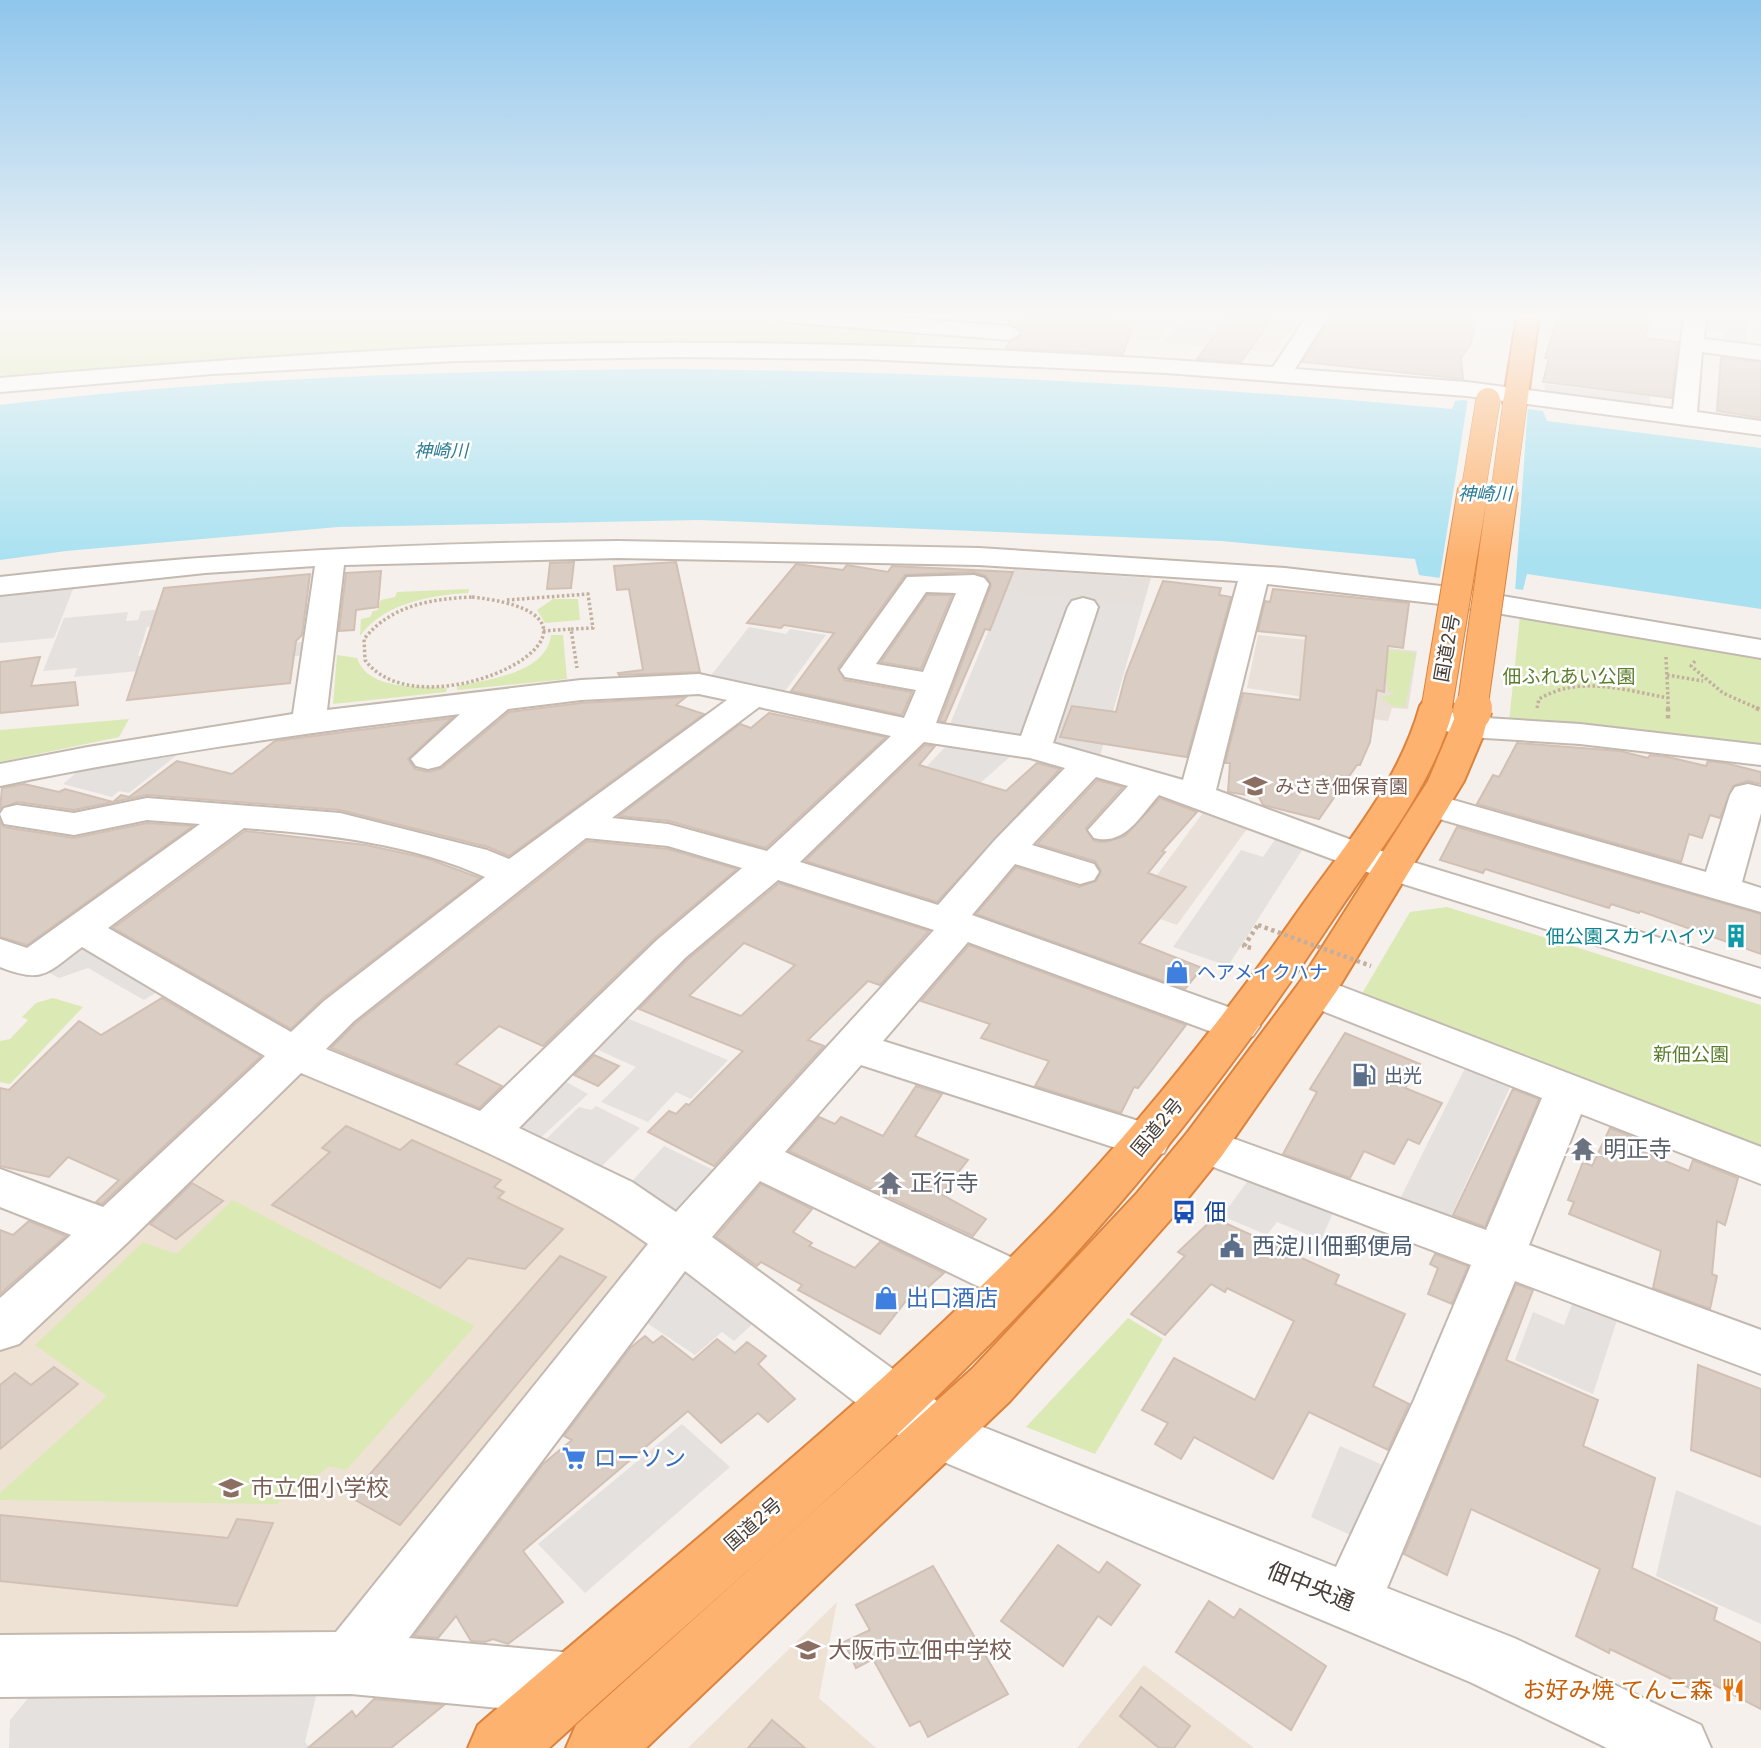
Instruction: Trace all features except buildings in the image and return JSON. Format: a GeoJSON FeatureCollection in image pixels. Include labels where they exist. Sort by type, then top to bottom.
{"type":"FeatureCollection","features":[{"type":"Feature","properties":{"kind":"highway","name":"国道2号"},"geometry":{"type":"LineString","coordinates":[[501,1748],[894,1400],[1016,1282],[1147,1141],[1375,861],[1432,805],[1457,759],[1453,716],[1499,398]]}},
{"type":"Feature","properties":{"kind":"highway","name":"国道2号"},"geometry":{"type":"LineString","coordinates":[[599,1748],[940,1435],[1059,1314],[1204,1145],[1315,992],[1375,861],[1405,781],[1453,716]]}},
{"type":"Feature","properties":{"kind":"street"},"geometry":{"type":"LineString","coordinates":[[1534,398],[1761,428]]}},
{"type":"Feature","properties":{"kind":"street"},"geometry":{"type":"LineString","coordinates":[[1684,418],[1686,398]]}},
{"type":"Feature","properties":{"kind":"street"},"geometry":{"type":"LineString","coordinates":[[0,586],[54,579],[331,557],[542,550],[687,549],[1131,564],[1442,594],[1761,649]]}},
{"type":"Feature","properties":{"kind":"street"},"geometry":{"type":"LineString","coordinates":[[309,722],[331,557]]}},
{"type":"Feature","properties":{"kind":"street"},"geometry":{"type":"LineString","coordinates":[[1197,796],[1255,574]]}},
{"type":"Feature","properties":{"kind":"street"},"geometry":{"type":"LineString","coordinates":[[1034,748],[1083,607]]}},
{"type":"Feature","properties":{"kind":"street"},"geometry":{"type":"LineString","coordinates":[[0,775],[88,757],[309,722],[581,690],[699,684],[916,731],[1034,748],[1197,796],[1375,861],[1761,982]]}},
{"type":"Feature","properties":{"kind":"street"},"geometry":{"type":"LineString","coordinates":[[487,1132],[671,949],[753,878],[772,867],[916,731],[934,684]]}},
{"type":"Feature","properties":{"kind":"street"},"geometry":{"type":"LineString","coordinates":[[0,1329],[110,1230],[339,1011],[512,876],[753,696]]}},
{"type":"Feature","properties":{"kind":"street"},"geometry":{"type":"LineString","coordinates":[[428,759],[500,698]]}},
{"type":"Feature","properties":{"kind":"street"},"geometry":{"type":"LineString","coordinates":[[1453,716],[1544,732],[1761,755]]}},
{"type":"Feature","properties":{"kind":"street"},"geometry":{"type":"LineString","coordinates":[[8,822],[88,757]]}},
{"type":"Feature","properties":{"kind":"street"},"geometry":{"type":"LineString","coordinates":[[351,1663],[680,1240],[854,1047],[1007,849],[1088,765]]}},
{"type":"Feature","properties":{"kind":"street"},"geometry":{"type":"LineString","coordinates":[[1107,830],[1151,782]]}},
{"type":"Feature","properties":{"kind":"street"},"geometry":{"type":"LineString","coordinates":[[1721,887],[1748,795],[1761,799]]}},
{"type":"Feature","properties":{"kind":"street"},"geometry":{"type":"LineString","coordinates":[[1432,805],[1761,900]]}},
{"type":"Feature","properties":{"kind":"street"},"geometry":{"type":"LineString","coordinates":[[8,822],[74,824],[147,809],[233,818],[340,824],[474,859],[512,876]]}},
{"type":"Feature","properties":{"kind":"street"},"geometry":{"type":"LineString","coordinates":[[0,952],[32,964],[233,818]]}},
{"type":"Feature","properties":{"kind":"street"},"geometry":{"type":"LineString","coordinates":[[580,826],[668,835],[953,922],[1238,1026]]}},
{"type":"Feature","properties":{"kind":"street"},"geometry":{"type":"LineString","coordinates":[[1007,849],[1080,872]]}},
{"type":"Feature","properties":{"kind":"street","name":"佃中央通"},"geometry":{"type":"LineString","coordinates":[[81,929],[296,1054],[487,1132],[615,1195],[680,1240],[940,1435],[1492,1660],[1678,1748]]}},
{"type":"Feature","properties":{"kind":"street"},"geometry":{"type":"LineString","coordinates":[[1315,992],[1761,1166]]}},
{"type":"Feature","properties":{"kind":"street"},"geometry":{"type":"LineString","coordinates":[[854,1047],[1147,1141]]}},
{"type":"Feature","properties":{"kind":"street"},"geometry":{"type":"LineString","coordinates":[[1351,1602],[1441,1400],[1568,1090]]}},
{"type":"Feature","properties":{"kind":"street"},"geometry":{"type":"LineString","coordinates":[[1204,1145],[1761,1352]]}},
{"type":"Feature","properties":{"kind":"street"},"geometry":{"type":"LineString","coordinates":[[754,1158],[1016,1282]]}},
{"type":"Feature","properties":{"kind":"street"},"geometry":{"type":"LineString","coordinates":[[0,1187],[110,1230]]}},
{"type":"Feature","properties":{"kind":"street"},"geometry":{"type":"LineString","coordinates":[[0,1666],[351,1663],[572,1684]]}},
{"type":"Feature","properties":{"kind":"path"},"geometry":{"type":"LineString","coordinates":[[504,600],[532,612],[541,621],[543,631],[541,641],[522,662],[506,670],[464,682],[431,684],[400,681],[371,668],[363,658],[361,648],[369,631],[404,609],[455,597],[504,600],[588,594],[593,628],[543,631]]}},
{"type":"Feature","properties":{"kind":"path"},"geometry":{"type":"LineString","coordinates":[[571,629],[581,690]]}},
{"type":"Feature","properties":{"kind":"path"},"geometry":{"type":"LineString","coordinates":[[1693,638],[1690,649],[1699,657],[1691,666],[1703,681],[1735,700],[1761,710]]}},
{"type":"Feature","properties":{"kind":"path"},"geometry":{"type":"LineString","coordinates":[[1667,675],[1703,681]]}},
{"type":"Feature","properties":{"kind":"path"},"geometry":{"type":"LineString","coordinates":[[1544,732],[1536,711],[1539,699],[1550,690],[1568,686],[1668,698],[1668,727]]}},
{"type":"Feature","properties":{"kind":"path"},"geometry":{"type":"LineString","coordinates":[[1257,940],[1251,949],[1244,946],[1258,925],[1371,966]]}},
{"type":"Feature","properties":{"kind":"shaded area"},"geometry":{"type":"Polygon","coordinates":[[[1557,398],[1650,398],[1651,409],[1557,398]]]}},
{"type":"Feature","properties":{"kind":"shaded area"},"geometry":{"type":"Polygon","coordinates":[[[1014,569],[1151,578],[1100,756],[1021,738],[949,727],[1014,569]]]}},
{"type":"Feature","properties":{"kind":"shaded area"},"geometry":{"type":"Polygon","coordinates":[[[73,589],[54,638],[0,643],[0,596],[73,589]]]}},
{"type":"Feature","properties":{"kind":"shaded area"},"geometry":{"type":"Polygon","coordinates":[[[1005,592],[1143,605],[1113,710],[1069,704],[1055,745],[949,727],[1005,592]]]}},
{"type":"Feature","properties":{"kind":"shaded area"},"geometry":{"type":"Polygon","coordinates":[[[246,602],[245,610],[319,603],[318,612],[147,627],[138,656],[311,641],[308,655],[74,677],[77,668],[43,671],[64,618],[128,612],[126,621],[138,620],[141,611],[246,602]]]}},
{"type":"Feature","properties":{"kind":"shaded area"},"geometry":{"type":"Polygon","coordinates":[[[749,627],[786,634],[790,629],[826,635],[785,691],[709,678],[749,627]]]}},
{"type":"Feature","properties":{"kind":"shaded area"},"geometry":{"type":"Polygon","coordinates":[[[1258,635],[1417,651],[1408,709],[1392,708],[1388,721],[1333,714],[1328,701],[1247,688],[1258,635]]]}},
{"type":"Feature","properties":{"kind":"shaded area"},"geometry":{"type":"Polygon","coordinates":[[[950,742],[1012,755],[978,785],[927,766],[950,742]]]}},
{"type":"Feature","properties":{"kind":"shaded area"},"geometry":{"type":"Polygon","coordinates":[[[187,747],[129,793],[119,791],[112,797],[63,784],[85,765],[187,747]]]}},
{"type":"Feature","properties":{"kind":"shaded area"},"geometry":{"type":"Polygon","coordinates":[[[1205,810],[1250,825],[1177,925],[1132,909],[1205,810]]]}},
{"type":"Feature","properties":{"kind":"shaded area"},"geometry":{"type":"Polygon","coordinates":[[[1278,835],[1306,844],[1228,966],[1173,947],[1241,850],[1263,857],[1278,835]]]}},
{"type":"Feature","properties":{"kind":"shaded area"},"geometry":{"type":"Polygon","coordinates":[[[77,938],[167,986],[144,1000],[88,968],[59,978],[37,966],[77,938]]]}},
{"type":"Feature","properties":{"kind":"shaded area"},"geometry":{"type":"Polygon","coordinates":[[[617,1014],[728,1060],[691,1099],[676,1092],[648,1122],[601,1102],[636,1067],[585,1044],[617,1014]]]}},
{"type":"Feature","properties":{"kind":"shaded area"},"geometry":{"type":"Polygon","coordinates":[[[1466,1066],[1512,1083],[1445,1229],[1395,1209],[1466,1066]]]}},
{"type":"Feature","properties":{"kind":"shaded area","name":"市立佃小学校"},"geometry":{"type":"Polygon","coordinates":[[[306,1067],[658,1235],[341,1634],[0,1644],[0,1341],[306,1067]]]}},
{"type":"Feature","properties":{"kind":"shaded area"},"geometry":{"type":"Polygon","coordinates":[[[554,1075],[588,1094],[535,1143],[500,1127],[554,1075]]]}},
{"type":"Feature","properties":{"kind":"shaded area"},"geometry":{"type":"Polygon","coordinates":[[[596,1106],[640,1128],[596,1172],[542,1143],[579,1107],[591,1110],[596,1106]]]}},
{"type":"Feature","properties":{"kind":"shaded area"},"geometry":{"type":"Polygon","coordinates":[[[664,1146],[724,1175],[685,1221],[625,1189],[664,1146]]]}},
{"type":"Feature","properties":{"kind":"shaded area"},"geometry":{"type":"Polygon","coordinates":[[[1255,1171],[1338,1202],[1321,1240],[1277,1222],[1267,1235],[1222,1216],[1255,1171]]]}},
{"type":"Feature","properties":{"kind":"shaded area"},"geometry":{"type":"Polygon","coordinates":[[[697,1262],[762,1315],[734,1341],[722,1332],[695,1355],[638,1317],[677,1268],[697,1262]]]}},
{"type":"Feature","properties":{"kind":"shaded area"},"geometry":{"type":"Polygon","coordinates":[[[1574,1299],[1618,1317],[1593,1394],[1515,1360],[1533,1312],[1564,1325],[1574,1299]]]}},
{"type":"Feature","properties":{"kind":"shaded area"},"geometry":{"type":"Polygon","coordinates":[[[682,1424],[730,1467],[585,1593],[538,1544],[682,1424]]]}},
{"type":"Feature","properties":{"kind":"shaded area"},"geometry":{"type":"Polygon","coordinates":[[[1340,1446],[1394,1470],[1368,1543],[1311,1517],[1340,1446]]]}},
{"type":"Feature","properties":{"kind":"shaded area"},"geometry":{"type":"Polygon","coordinates":[[[1676,1490],[1761,1526],[1761,1624],[1656,1576],[1676,1490]]]}},
{"type":"Feature","properties":{"kind":"shaded area","name":"大阪市立佃中学校"},"geometry":{"type":"Polygon","coordinates":[[[837,1602],[819,1698],[876,1748],[688,1748],[837,1602]]]}},
{"type":"Feature","properties":{"kind":"shaded area"},"geometry":{"type":"Polygon","coordinates":[[[1144,1665],[1254,1748],[1077,1748],[1144,1665]]]}},
{"type":"Feature","properties":{"kind":"shaded area"},"geometry":{"type":"Polygon","coordinates":[[[38,1686],[317,1692],[305,1742],[310,1748],[9,1748],[10,1720],[38,1686]]]}},
{"type":"Feature","properties":{"kind":"green space"},"geometry":{"type":"Polygon","coordinates":[[[469,589],[468,593],[423,599],[394,609],[381,616],[360,636],[361,619],[370,617],[373,611],[378,610],[381,600],[395,597],[397,592],[469,589]]]}},
{"type":"Feature","properties":{"kind":"green space"},"geometry":{"type":"Polygon","coordinates":[[[553,599],[578,599],[580,620],[545,623],[537,610],[553,599]]]}},
{"type":"Feature","properties":{"kind":"green space","name":"佃ふれあい公園"},"geometry":{"type":"Polygon","coordinates":[[[1520,616],[1761,656],[1761,746],[1509,722],[1520,616]]]}},
{"type":"Feature","properties":{"kind":"green space"},"geometry":{"type":"Polygon","coordinates":[[[551,635],[563,635],[567,679],[457,690],[457,686],[499,677],[527,666],[547,648],[551,635]]]}},
{"type":"Feature","properties":{"kind":"green space"},"geometry":{"type":"Polygon","coordinates":[[[1383,649],[1416,653],[1405,707],[1392,706],[1381,697],[1396,694],[1388,691],[1383,649]]]}},
{"type":"Feature","properties":{"kind":"green space"},"geometry":{"type":"Polygon","coordinates":[[[337,655],[357,658],[363,669],[383,682],[447,688],[446,692],[333,704],[337,655]]]}},
{"type":"Feature","properties":{"kind":"green space"},"geometry":{"type":"Polygon","coordinates":[[[129,719],[119,737],[0,762],[0,730],[129,719]]]}},
{"type":"Feature","properties":{"kind":"green space","name":"新佃公園"},"geometry":{"type":"Polygon","coordinates":[[[1447,907],[1761,1005],[1761,1152],[1360,997],[1410,912],[1447,907]]]}},
{"type":"Feature","properties":{"kind":"green space"},"geometry":{"type":"Polygon","coordinates":[[[53,998],[83,1007],[10,1084],[0,1082],[0,1041],[10,1039],[28,1020],[22,1017],[36,1003],[53,998]]]}},
{"type":"Feature","properties":{"kind":"green space"},"geometry":{"type":"Polygon","coordinates":[[[233,1200],[475,1326],[346,1470],[330,1466],[277,1504],[0,1500],[0,1493],[107,1396],[35,1345],[143,1242],[176,1254],[233,1200]]]}},
{"type":"Feature","properties":{"kind":"green space"},"geometry":{"type":"Polygon","coordinates":[[[1128,1318],[1163,1339],[1095,1454],[1026,1427],[1128,1318]]]}},
{"type":"Feature","properties":{"kind":"water","name":"神崎川"},"geometry":{"type":"Polygon","coordinates":[[[68,398],[1311,398],[1452,409],[1455,401],[1463,400],[1543,411],[1547,421],[1761,448],[1761,609],[1527,574],[1523,590],[1419,575],[1415,559],[1221,541],[699,520],[338,527],[66,551],[0,560],[0,405],[68,398]]]}},
{"type":"Feature","properties":{"kind":"pier"},"geometry":{"type":"Polygon","coordinates":[[[1468,398],[1528,405],[1515,592],[1439,582],[1468,398]]]}},
{"type":"Feature","properties":{"kind":"place","name":"みさき佃保育園"},"geometry":{"type":"Point","coordinates":[1255,786]}},
{"type":"Feature","properties":{"kind":"place","name":"佃公園スカイハイツ"},"geometry":{"type":"Point","coordinates":[1736,936]}},
{"type":"Feature","properties":{"kind":"place","name":"ヘアメイクハナ"},"geometry":{"type":"Point","coordinates":[1177,972]}},
{"type":"Feature","properties":{"kind":"place","name":"出光"},"geometry":{"type":"Point","coordinates":[1364,1075]}},
{"type":"Feature","properties":{"kind":"place","name":"明正寺"},"geometry":{"type":"Point","coordinates":[1583,1149]}},
{"type":"Feature","properties":{"kind":"place","name":"正行寺"},"geometry":{"type":"Point","coordinates":[890,1183]}},
{"type":"Feature","properties":{"kind":"place","name":"佃"},"geometry":{"type":"Point","coordinates":[1184,1212]}},
{"type":"Feature","properties":{"kind":"place","name":"西淀川佃郵便局"},"geometry":{"type":"Point","coordinates":[1232,1246]}},
{"type":"Feature","properties":{"kind":"place","name":"出口酒店"},"geometry":{"type":"Point","coordinates":[886,1298]}},
{"type":"Feature","properties":{"kind":"place","name":"ローソン"},"geometry":{"type":"Point","coordinates":[574,1458]}},
{"type":"Feature","properties":{"kind":"place","name":"市立佃小学校"},"geometry":{"type":"Point","coordinates":[231,1488]}},
{"type":"Feature","properties":{"kind":"place","name":"大阪市立佃中学校"},"geometry":{"type":"Point","coordinates":[808,1650]}},
{"type":"Feature","properties":{"kind":"place","name":"お好み焼 てんこ森"},"geometry":{"type":"Point","coordinates":[1733,1690]}}]}
